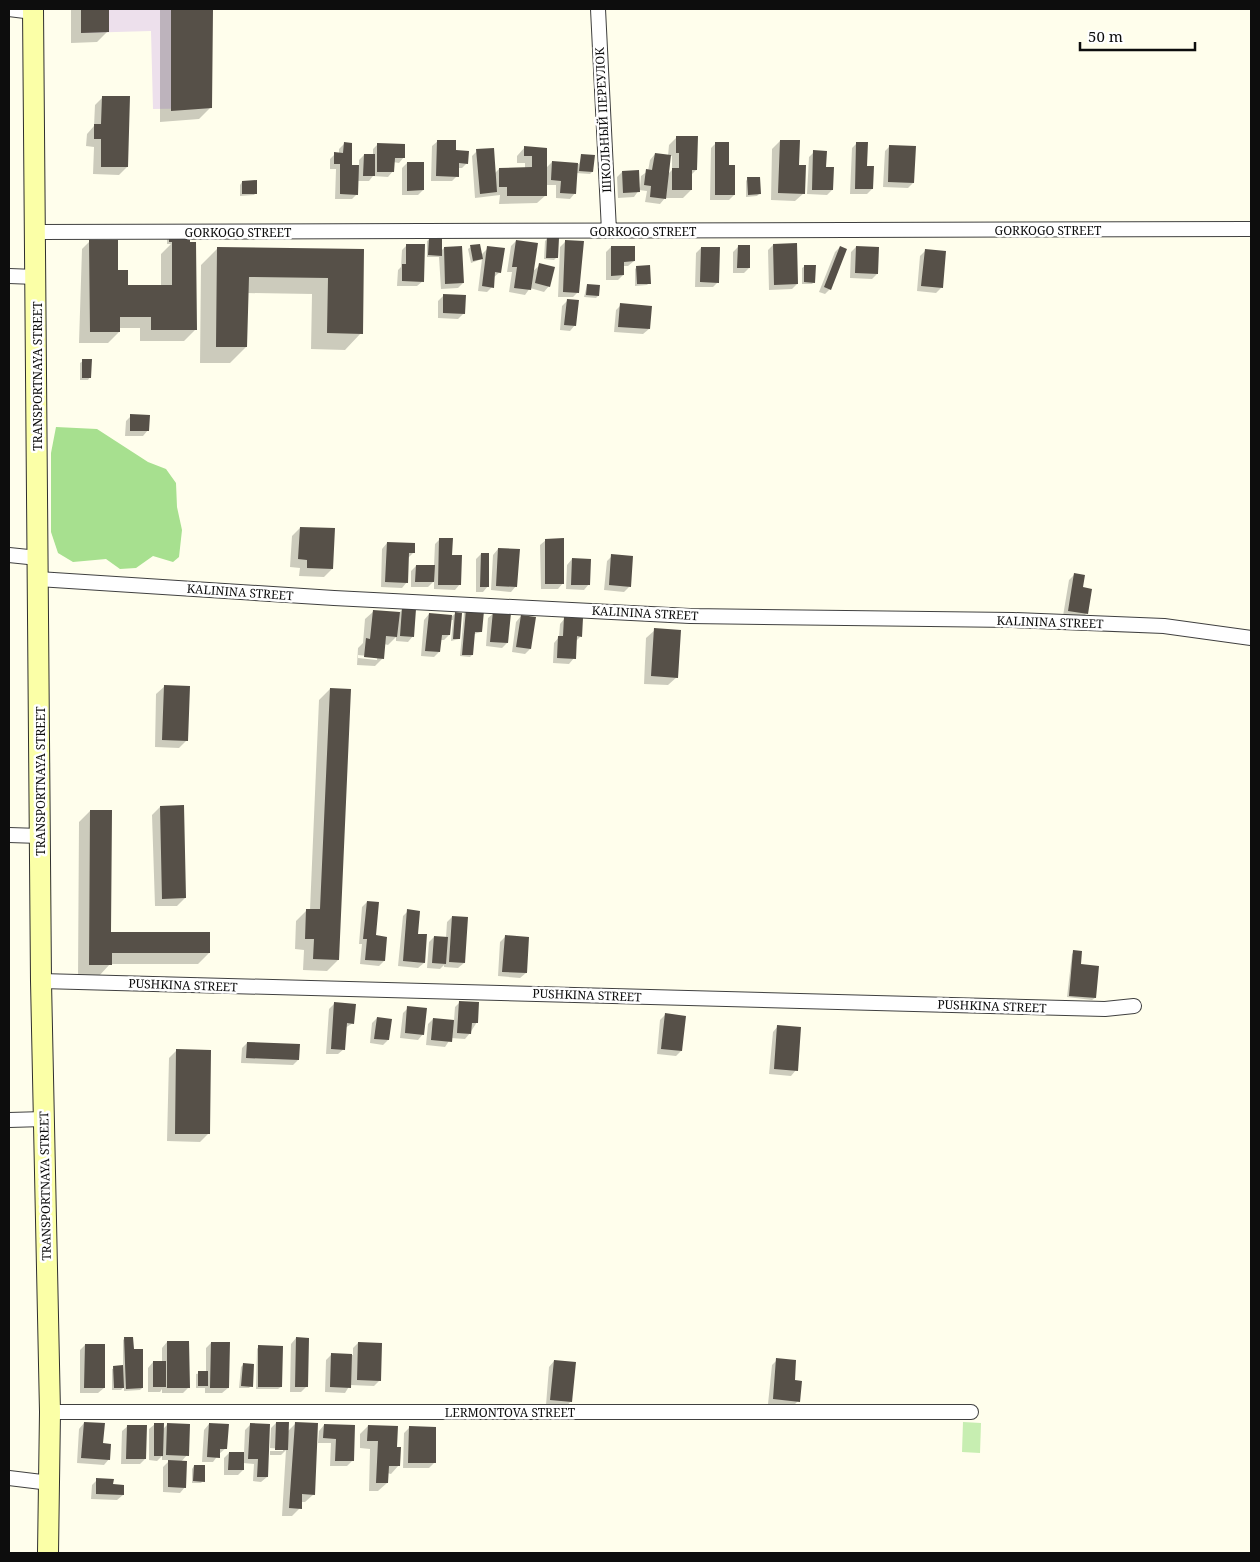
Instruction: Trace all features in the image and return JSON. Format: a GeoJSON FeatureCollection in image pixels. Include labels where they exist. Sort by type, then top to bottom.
{"type":"FeatureCollection","features":[{"type":"Feature","properties":{"kind":"street"},"geometry":{"type":"LineString","coordinates":[[9,9],[33,10]]}},
{"type":"Feature","properties":{"kind":"street","name":"ШКОЛЬНЫЙ ПЕРЕУЛОК"},"geometry":{"type":"LineString","coordinates":[[598,9],[609,231]]}},
{"type":"Feature","properties":{"kind":"street","name":"TRANSPORTNAYA STREET"},"geometry":{"type":"LineString","coordinates":[[33,10],[41,981],[50,1412],[48,1553]]}},
{"type":"Feature","properties":{"kind":"street","name":"GORKOGO STREET"},"geometry":{"type":"LineString","coordinates":[[36,232],[1251,229]]}},
{"type":"Feature","properties":{"kind":"street"},"geometry":{"type":"LineString","coordinates":[[9,276],[36,277]]}},
{"type":"Feature","properties":{"kind":"street"},"geometry":{"type":"LineString","coordinates":[[9,555],[38,558]]}},
{"type":"Feature","properties":{"kind":"street","name":"KALININA STREET"},"geometry":{"type":"LineString","coordinates":[[38,579],[334,598],[690,616],[1013,620],[1164,626],[1251,638]]}},
{"type":"Feature","properties":{"kind":"street"},"geometry":{"type":"LineString","coordinates":[[9,835],[40,836]]}},
{"type":"Feature","properties":{"kind":"street","name":"PUSHKINA STREET"},"geometry":{"type":"LineString","coordinates":[[41,981],[1105,1009],[1134,1006]]}},
{"type":"Feature","properties":{"kind":"street"},"geometry":{"type":"LineString","coordinates":[[9,1120],[44,1119]]}},
{"type":"Feature","properties":{"kind":"street","name":"LERMONTOVA STREET"},"geometry":{"type":"LineString","coordinates":[[50,1412],[971,1412]]}},
{"type":"Feature","properties":{"kind":"street"},"geometry":{"type":"LineString","coordinates":[[9,1478],[50,1483]]}},
{"type":"Feature","properties":{"kind":"shaded area"},"geometry":{"type":"Polygon","coordinates":[[[81,9],[209,9],[212,108],[153,109],[151,31],[81,33],[81,9]]]}},
{"type":"Feature","properties":{"kind":"green space"},"geometry":{"type":"Polygon","coordinates":[[[56,427],[97,429],[148,462],[166,469],[176,483],[177,507],[182,530],[179,557],[173,562],[153,556],[136,568],[120,569],[106,559],[73,562],[58,553],[51,532],[51,453],[56,427]]]}},
{"type":"Feature","properties":{"kind":"green space"},"geometry":{"type":"Polygon","coordinates":[[[963,1422],[981,1423],[980,1453],[962,1452],[963,1422]]]}},
{"type":"Feature","properties":{"kind":"building"},"geometry":{"type":"Polygon","coordinates":[[[81,9],[109,9],[109,32],[81,33],[81,9]]]}},
{"type":"Feature","properties":{"kind":"building"},"geometry":{"type":"Polygon","coordinates":[[[171,9],[213,9],[212,108],[171,111],[171,9]]]}},
{"type":"Feature","properties":{"kind":"building"},"geometry":{"type":"Polygon","coordinates":[[[102,96],[130,96],[128,167],[101,167],[101,139],[94,139],[94,124],[101,124],[102,96]]]}},
{"type":"Feature","properties":{"kind":"building"},"geometry":{"type":"Polygon","coordinates":[[[676,136],[698,136],[697,170],[692,170],[692,190],[672,190],[672,168],[679,168],[679,153],[676,153],[676,136]]]}},
{"type":"Feature","properties":{"kind":"building"},"geometry":{"type":"Polygon","coordinates":[[[437,140],[456,140],[456,150],[469,151],[468,164],[459,163],[459,177],[436,176],[437,140]]]}},
{"type":"Feature","properties":{"kind":"building"},"geometry":{"type":"Polygon","coordinates":[[[780,140],[800,140],[799,165],[806,165],[805,194],[778,193],[780,140]]]}},
{"type":"Feature","properties":{"kind":"building"},"geometry":{"type":"Polygon","coordinates":[[[344,142],[352,143],[352,165],[359,165],[358,195],[340,194],[340,164],[334,164],[334,152],[343,153],[344,142]]]}},
{"type":"Feature","properties":{"kind":"building"},"geometry":{"type":"Polygon","coordinates":[[[715,142],[729,142],[729,165],[735,165],[735,195],[715,195],[715,142]]]}},
{"type":"Feature","properties":{"kind":"building"},"geometry":{"type":"Polygon","coordinates":[[[856,142],[868,142],[867,166],[874,166],[873,189],[855,189],[856,142]]]}},
{"type":"Feature","properties":{"kind":"building"},"geometry":{"type":"Polygon","coordinates":[[[377,143],[405,144],[405,158],[395,158],[394,172],[377,172],[377,143]]]}},
{"type":"Feature","properties":{"kind":"building"},"geometry":{"type":"Polygon","coordinates":[[[889,145],[916,146],[914,183],[888,182],[889,145]]]}},
{"type":"Feature","properties":{"kind":"building"},"geometry":{"type":"Polygon","coordinates":[[[524,146],[547,148],[547,196],[507,196],[507,187],[499,187],[499,168],[532,167],[532,156],[524,156],[524,146]]]}},
{"type":"Feature","properties":{"kind":"building"},"geometry":{"type":"Polygon","coordinates":[[[494,148],[497,192],[480,194],[476,149],[494,148]]]}},
{"type":"Feature","properties":{"kind":"building"},"geometry":{"type":"Polygon","coordinates":[[[813,150],[827,151],[826,167],[834,167],[833,190],[812,190],[813,150]]]}},
{"type":"Feature","properties":{"kind":"building"},"geometry":{"type":"Polygon","coordinates":[[[655,153],[671,155],[666,199],[650,197],[651,186],[644,185],[646,169],[652,170],[655,153]]]}},
{"type":"Feature","properties":{"kind":"building"},"geometry":{"type":"Polygon","coordinates":[[[364,154],[375,154],[375,176],[363,176],[364,154]]]}},
{"type":"Feature","properties":{"kind":"building"},"geometry":{"type":"Polygon","coordinates":[[[581,154],[595,155],[593,172],[579,171],[581,154]]]}},
{"type":"Feature","properties":{"kind":"building"},"geometry":{"type":"Polygon","coordinates":[[[552,161],[578,163],[576,194],[560,193],[561,181],[551,180],[552,161]]]}},
{"type":"Feature","properties":{"kind":"building"},"geometry":{"type":"Polygon","coordinates":[[[407,162],[424,162],[424,190],[407,191],[407,162]]]}},
{"type":"Feature","properties":{"kind":"building"},"geometry":{"type":"Polygon","coordinates":[[[639,170],[640,192],[623,193],[622,171],[639,170]]]}},
{"type":"Feature","properties":{"kind":"building"},"geometry":{"type":"Polygon","coordinates":[[[747,177],[760,177],[761,194],[748,195],[747,177]]]}},
{"type":"Feature","properties":{"kind":"building"},"geometry":{"type":"Polygon","coordinates":[[[257,180],[257,194],[242,194],[242,181],[257,180]]]}},
{"type":"Feature","properties":{"kind":"building"},"geometry":{"type":"Polygon","coordinates":[[[169,233],[190,233],[190,242],[196,242],[197,330],[151,330],[151,317],[120,317],[120,332],[90,332],[89,240],[118,240],[118,270],[128,270],[128,285],[172,285],[172,242],[169,242],[169,233]]]}},
{"type":"Feature","properties":{"kind":"building"},"geometry":{"type":"Polygon","coordinates":[[[547,237],[559,238],[558,258],[546,258],[547,237]]]}},
{"type":"Feature","properties":{"kind":"building"},"geometry":{"type":"Polygon","coordinates":[[[429,238],[442,238],[442,256],[428,255],[429,238]]]}},
{"type":"Feature","properties":{"kind":"building"},"geometry":{"type":"Polygon","coordinates":[[[516,240],[538,243],[531,290],[514,288],[517,267],[512,267],[516,240]]]}},
{"type":"Feature","properties":{"kind":"building"},"geometry":{"type":"Polygon","coordinates":[[[565,240],[584,241],[579,293],[563,292],[565,240]]]}},
{"type":"Feature","properties":{"kind":"building"},"geometry":{"type":"Polygon","coordinates":[[[797,243],[798,284],[774,285],[773,244],[797,243]]]}},
{"type":"Feature","properties":{"kind":"building"},"geometry":{"type":"Polygon","coordinates":[[[406,244],[425,244],[424,282],[402,281],[402,264],[406,264],[406,244]]]}},
{"type":"Feature","properties":{"kind":"building"},"geometry":{"type":"Polygon","coordinates":[[[480,244],[483,259],[473,261],[470,245],[480,244]]]}},
{"type":"Feature","properties":{"kind":"building"},"geometry":{"type":"Polygon","coordinates":[[[738,245],[750,245],[750,268],[737,268],[738,245]]]}},
{"type":"Feature","properties":{"kind":"building"},"geometry":{"type":"Polygon","coordinates":[[[462,246],[464,283],[445,284],[444,247],[462,246]]]}},
{"type":"Feature","properties":{"kind":"building"},"geometry":{"type":"Polygon","coordinates":[[[487,246],[505,248],[501,273],[495,272],[494,288],[482,286],[487,246]]]}},
{"type":"Feature","properties":{"kind":"building"},"geometry":{"type":"Polygon","coordinates":[[[611,246],[635,246],[635,261],[624,262],[624,275],[611,276],[611,246]]]}},
{"type":"Feature","properties":{"kind":"building"},"geometry":{"type":"Polygon","coordinates":[[[840,246],[847,249],[831,290],[824,287],[840,246]]]}},
{"type":"Feature","properties":{"kind":"building"},"geometry":{"type":"Polygon","coordinates":[[[856,246],[879,247],[878,274],[855,273],[856,246]]]}},
{"type":"Feature","properties":{"kind":"building"},"geometry":{"type":"Polygon","coordinates":[[[217,247],[364,249],[363,334],[327,333],[328,278],[249,277],[247,347],[216,347],[217,247]]]}},
{"type":"Feature","properties":{"kind":"building"},"geometry":{"type":"Polygon","coordinates":[[[701,247],[720,247],[719,283],[700,282],[701,247]]]}},
{"type":"Feature","properties":{"kind":"building"},"geometry":{"type":"Polygon","coordinates":[[[925,249],[946,251],[943,288],[921,286],[925,249]]]}},
{"type":"Feature","properties":{"kind":"building"},"geometry":{"type":"Polygon","coordinates":[[[539,263],[555,267],[550,287],[535,283],[539,263]]]}},
{"type":"Feature","properties":{"kind":"building"},"geometry":{"type":"Polygon","coordinates":[[[650,265],[651,284],[637,284],[636,266],[650,265]]]}},
{"type":"Feature","properties":{"kind":"building"},"geometry":{"type":"Polygon","coordinates":[[[804,265],[816,265],[815,283],[804,282],[804,265]]]}},
{"type":"Feature","properties":{"kind":"building"},"geometry":{"type":"Polygon","coordinates":[[[587,284],[600,285],[599,296],[586,295],[587,284]]]}},
{"type":"Feature","properties":{"kind":"building"},"geometry":{"type":"Polygon","coordinates":[[[443,294],[466,295],[465,314],[443,313],[443,294]]]}},
{"type":"Feature","properties":{"kind":"building"},"geometry":{"type":"Polygon","coordinates":[[[567,299],[579,300],[576,326],[564,325],[567,299]]]}},
{"type":"Feature","properties":{"kind":"building"},"geometry":{"type":"Polygon","coordinates":[[[620,303],[652,306],[650,329],[618,327],[620,303]]]}},
{"type":"Feature","properties":{"kind":"building"},"geometry":{"type":"Polygon","coordinates":[[[82,359],[92,359],[91,378],[82,378],[82,359]]]}},
{"type":"Feature","properties":{"kind":"building"},"geometry":{"type":"Polygon","coordinates":[[[130,414],[150,415],[149,431],[130,431],[130,414]]]}},
{"type":"Feature","properties":{"kind":"building"},"geometry":{"type":"Polygon","coordinates":[[[300,527],[335,528],[333,569],[307,568],[307,560],[298,559],[300,527]]]}},
{"type":"Feature","properties":{"kind":"building"},"geometry":{"type":"Polygon","coordinates":[[[439,538],[453,538],[452,555],[462,555],[461,585],[438,585],[439,538]]]}},
{"type":"Feature","properties":{"kind":"building"},"geometry":{"type":"Polygon","coordinates":[[[564,538],[564,584],[545,584],[545,539],[564,538]]]}},
{"type":"Feature","properties":{"kind":"building"},"geometry":{"type":"Polygon","coordinates":[[[387,542],[415,543],[415,553],[409,553],[408,583],[385,582],[387,542]]]}},
{"type":"Feature","properties":{"kind":"building"},"geometry":{"type":"Polygon","coordinates":[[[498,548],[520,549],[517,587],[496,586],[498,548]]]}},
{"type":"Feature","properties":{"kind":"building"},"geometry":{"type":"Polygon","coordinates":[[[481,553],[489,553],[489,587],[480,587],[481,553]]]}},
{"type":"Feature","properties":{"kind":"building"},"geometry":{"type":"Polygon","coordinates":[[[611,554],[633,556],[631,587],[609,585],[611,554]]]}},
{"type":"Feature","properties":{"kind":"building"},"geometry":{"type":"Polygon","coordinates":[[[572,558],[591,559],[590,585],[571,585],[572,558]]]}},
{"type":"Feature","properties":{"kind":"building"},"geometry":{"type":"Polygon","coordinates":[[[416,565],[435,565],[434,582],[415,582],[416,565]]]}},
{"type":"Feature","properties":{"kind":"building"},"geometry":{"type":"Polygon","coordinates":[[[1074,573],[1085,575],[1083,587],[1092,589],[1088,614],[1068,611],[1074,573]]]}},
{"type":"Feature","properties":{"kind":"building"},"geometry":{"type":"Polygon","coordinates":[[[402,608],[416,609],[414,637],[400,636],[402,608]]]}},
{"type":"Feature","properties":{"kind":"building"},"geometry":{"type":"Polygon","coordinates":[[[466,609],[484,611],[482,632],[475,632],[473,655],[462,655],[466,609]]]}},
{"type":"Feature","properties":{"kind":"building"},"geometry":{"type":"Polygon","coordinates":[[[373,610],[400,612],[397,637],[386,636],[384,659],[364,657],[366,638],[370,639],[373,610]]]}},
{"type":"Feature","properties":{"kind":"building"},"geometry":{"type":"Polygon","coordinates":[[[493,611],[511,613],[508,643],[490,642],[493,611]]]}},
{"type":"Feature","properties":{"kind":"building"},"geometry":{"type":"Polygon","coordinates":[[[455,612],[462,613],[460,639],[453,639],[455,612]]]}},
{"type":"Feature","properties":{"kind":"building"},"geometry":{"type":"Polygon","coordinates":[[[429,613],[452,615],[450,635],[442,635],[440,652],[425,651],[429,613]]]}},
{"type":"Feature","properties":{"kind":"building"},"geometry":{"type":"Polygon","coordinates":[[[521,615],[536,617],[531,649],[516,647],[521,615]]]}},
{"type":"Feature","properties":{"kind":"building"},"geometry":{"type":"Polygon","coordinates":[[[564,617],[583,618],[582,637],[577,636],[576,659],[557,658],[558,636],[563,636],[564,617]]]}},
{"type":"Feature","properties":{"kind":"building"},"geometry":{"type":"Polygon","coordinates":[[[654,628],[681,630],[678,678],[651,676],[654,628]]]}},
{"type":"Feature","properties":{"kind":"building"},"geometry":{"type":"Polygon","coordinates":[[[164,685],[190,686],[188,741],[162,740],[164,685]]]}},
{"type":"Feature","properties":{"kind":"building"},"geometry":{"type":"Polygon","coordinates":[[[330,688],[351,689],[339,960],[313,959],[314,939],[305,939],[306,909],[320,909],[330,688]]]}},
{"type":"Feature","properties":{"kind":"building"},"geometry":{"type":"Polygon","coordinates":[[[184,805],[186,898],[162,899],[160,806],[184,805]]]}},
{"type":"Feature","properties":{"kind":"building"},"geometry":{"type":"Polygon","coordinates":[[[90,810],[112,810],[111,932],[210,932],[210,953],[112,953],[112,965],[89,965],[90,810]]]}},
{"type":"Feature","properties":{"kind":"building"},"geometry":{"type":"Polygon","coordinates":[[[367,901],[379,902],[376,935],[387,937],[385,961],[365,960],[367,939],[363,939],[367,901]]]}},
{"type":"Feature","properties":{"kind":"building"},"geometry":{"type":"Polygon","coordinates":[[[407,909],[420,911],[418,934],[427,934],[425,963],[403,961],[407,909]]]}},
{"type":"Feature","properties":{"kind":"building"},"geometry":{"type":"Polygon","coordinates":[[[452,916],[468,917],[465,963],[449,962],[452,916]]]}},
{"type":"Feature","properties":{"kind":"building"},"geometry":{"type":"Polygon","coordinates":[[[505,935],[529,937],[527,973],[502,972],[505,935]]]}},
{"type":"Feature","properties":{"kind":"building"},"geometry":{"type":"Polygon","coordinates":[[[434,936],[448,937],[446,964],[432,963],[434,936]]]}},
{"type":"Feature","properties":{"kind":"building"},"geometry":{"type":"Polygon","coordinates":[[[1073,950],[1082,951],[1081,964],[1099,966],[1096,998],[1069,996],[1073,950]]]}},
{"type":"Feature","properties":{"kind":"building"},"geometry":{"type":"Polygon","coordinates":[[[459,1001],[479,1002],[478,1023],[472,1023],[471,1034],[457,1033],[459,1001]]]}},
{"type":"Feature","properties":{"kind":"building"},"geometry":{"type":"Polygon","coordinates":[[[334,1002],[356,1004],[354,1024],[347,1023],[345,1050],[331,1049],[334,1002]]]}},
{"type":"Feature","properties":{"kind":"building"},"geometry":{"type":"Polygon","coordinates":[[[407,1006],[427,1008],[424,1035],[405,1033],[407,1006]]]}},
{"type":"Feature","properties":{"kind":"building"},"geometry":{"type":"Polygon","coordinates":[[[665,1013],[686,1016],[682,1051],[661,1049],[665,1013]]]}},
{"type":"Feature","properties":{"kind":"building"},"geometry":{"type":"Polygon","coordinates":[[[377,1017],[392,1019],[389,1040],[374,1039],[377,1017]]]}},
{"type":"Feature","properties":{"kind":"building"},"geometry":{"type":"Polygon","coordinates":[[[433,1018],[454,1020],[452,1042],[431,1040],[433,1018]]]}},
{"type":"Feature","properties":{"kind":"building"},"geometry":{"type":"Polygon","coordinates":[[[777,1025],[801,1027],[798,1071],[774,1069],[777,1025]]]}},
{"type":"Feature","properties":{"kind":"building"},"geometry":{"type":"Polygon","coordinates":[[[247,1042],[300,1044],[299,1060],[246,1058],[247,1042]]]}},
{"type":"Feature","properties":{"kind":"building"},"geometry":{"type":"Polygon","coordinates":[[[176,1049],[211,1050],[210,1134],[175,1134],[176,1049]]]}},
{"type":"Feature","properties":{"kind":"building"},"geometry":{"type":"Polygon","coordinates":[[[124,1337],[133,1337],[134,1349],[143,1349],[143,1388],[126,1389],[124,1337]]]}},
{"type":"Feature","properties":{"kind":"building"},"geometry":{"type":"Polygon","coordinates":[[[296,1337],[309,1338],[308,1387],[295,1387],[296,1337]]]}},
{"type":"Feature","properties":{"kind":"building"},"geometry":{"type":"Polygon","coordinates":[[[167,1341],[189,1341],[190,1388],[167,1388],[167,1341]]]}},
{"type":"Feature","properties":{"kind":"building"},"geometry":{"type":"Polygon","coordinates":[[[211,1342],[230,1342],[229,1388],[210,1388],[211,1342]]]}},
{"type":"Feature","properties":{"kind":"building"},"geometry":{"type":"Polygon","coordinates":[[[358,1342],[382,1343],[381,1381],[357,1380],[358,1342]]]}},
{"type":"Feature","properties":{"kind":"building"},"geometry":{"type":"Polygon","coordinates":[[[85,1344],[105,1344],[105,1388],[84,1388],[85,1344]]]}},
{"type":"Feature","properties":{"kind":"building"},"geometry":{"type":"Polygon","coordinates":[[[258,1345],[283,1346],[282,1387],[258,1387],[258,1345]]]}},
{"type":"Feature","properties":{"kind":"building"},"geometry":{"type":"Polygon","coordinates":[[[331,1353],[352,1354],[351,1388],[330,1387],[331,1353]]]}},
{"type":"Feature","properties":{"kind":"building"},"geometry":{"type":"Polygon","coordinates":[[[776,1358],[796,1360],[795,1380],[802,1381],[800,1402],[773,1399],[776,1358]]]}},
{"type":"Feature","properties":{"kind":"building"},"geometry":{"type":"Polygon","coordinates":[[[554,1360],[576,1362],[572,1402],[550,1400],[554,1360]]]}},
{"type":"Feature","properties":{"kind":"building"},"geometry":{"type":"Polygon","coordinates":[[[153,1361],[166,1361],[166,1387],[153,1387],[153,1361]]]}},
{"type":"Feature","properties":{"kind":"building"},"geometry":{"type":"Polygon","coordinates":[[[243,1363],[254,1364],[253,1387],[241,1386],[243,1363]]]}},
{"type":"Feature","properties":{"kind":"building"},"geometry":{"type":"Polygon","coordinates":[[[123,1365],[124,1388],[114,1388],[113,1366],[123,1365]]]}},
{"type":"Feature","properties":{"kind":"building"},"geometry":{"type":"Polygon","coordinates":[[[198,1371],[208,1371],[208,1386],[198,1386],[198,1371]]]}},
{"type":"Feature","properties":{"kind":"building"},"geometry":{"type":"Polygon","coordinates":[[[84,1422],[105,1423],[103,1443],[111,1444],[110,1460],[81,1458],[84,1422]]]}},
{"type":"Feature","properties":{"kind":"building"},"geometry":{"type":"Polygon","coordinates":[[[276,1422],[289,1422],[288,1450],[275,1450],[276,1422]]]}},
{"type":"Feature","properties":{"kind":"building"},"geometry":{"type":"Polygon","coordinates":[[[295,1422],[318,1423],[315,1495],[302,1494],[302,1509],[289,1508],[295,1422]]]}},
{"type":"Feature","properties":{"kind":"building"},"geometry":{"type":"Polygon","coordinates":[[[154,1423],[164,1423],[163,1456],[154,1456],[154,1423]]]}},
{"type":"Feature","properties":{"kind":"building"},"geometry":{"type":"Polygon","coordinates":[[[167,1423],[190,1424],[189,1456],[166,1455],[167,1423]]]}},
{"type":"Feature","properties":{"kind":"building"},"geometry":{"type":"Polygon","coordinates":[[[209,1423],[229,1424],[227,1449],[220,1449],[220,1458],[207,1457],[209,1423]]]}},
{"type":"Feature","properties":{"kind":"building"},"geometry":{"type":"Polygon","coordinates":[[[250,1423],[270,1424],[268,1477],[257,1477],[258,1459],[248,1459],[250,1423]]]}},
{"type":"Feature","properties":{"kind":"building"},"geometry":{"type":"Polygon","coordinates":[[[324,1424],[355,1425],[354,1461],[335,1461],[336,1439],[323,1438],[324,1424]]]}},
{"type":"Feature","properties":{"kind":"building"},"geometry":{"type":"Polygon","coordinates":[[[127,1425],[147,1425],[146,1459],[126,1459],[127,1425]]]}},
{"type":"Feature","properties":{"kind":"building"},"geometry":{"type":"Polygon","coordinates":[[[368,1425],[398,1426],[397,1447],[401,1447],[400,1466],[389,1466],[388,1483],[376,1483],[378,1441],[367,1441],[368,1425]]]}},
{"type":"Feature","properties":{"kind":"building"},"geometry":{"type":"Polygon","coordinates":[[[409,1426],[436,1427],[436,1463],[408,1463],[409,1426]]]}},
{"type":"Feature","properties":{"kind":"building"},"geometry":{"type":"Polygon","coordinates":[[[229,1452],[244,1452],[244,1470],[228,1470],[229,1452]]]}},
{"type":"Feature","properties":{"kind":"building"},"geometry":{"type":"Polygon","coordinates":[[[168,1460],[187,1461],[186,1488],[168,1487],[168,1460]]]}},
{"type":"Feature","properties":{"kind":"building"},"geometry":{"type":"Polygon","coordinates":[[[194,1465],[205,1465],[205,1482],[193,1481],[194,1465]]]}},
{"type":"Feature","properties":{"kind":"building"},"geometry":{"type":"Polygon","coordinates":[[[96,1478],[114,1479],[113,1484],[124,1485],[124,1495],[96,1494],[96,1478]]]}}]}
